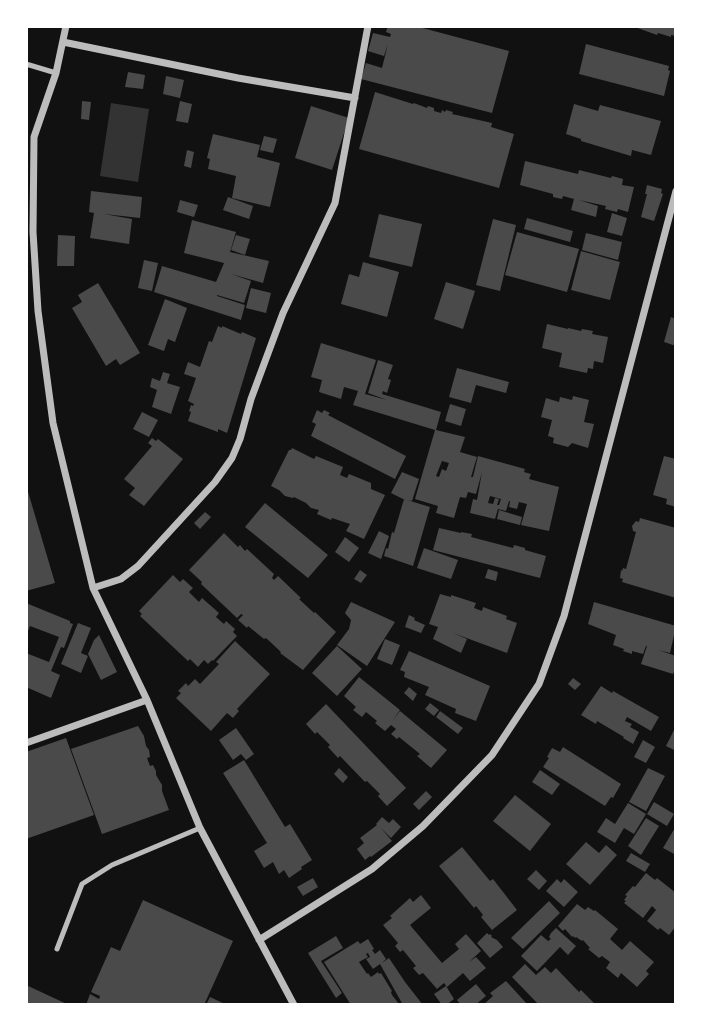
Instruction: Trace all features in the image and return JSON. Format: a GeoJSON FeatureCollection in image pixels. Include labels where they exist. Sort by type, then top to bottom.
{"type":"FeatureCollection","features":[{"type":"Feature","properties":{"kind":"street"},"geometry":{"type":"LineString","coordinates":[[66,26],[56,73],[34,138],[33,232],[37,311],[53,423],[93,588],[147,700],[200,828],[294,1005]]}},
{"type":"Feature","properties":{"kind":"street"},"geometry":{"type":"LineString","coordinates":[[93,588],[121,579],[138,566],[215,482],[232,458],[283,313],[335,203],[368,26]]}},
{"type":"Feature","properties":{"kind":"street"},"geometry":{"type":"LineString","coordinates":[[63,42],[238,78],[355,98]]}},
{"type":"Feature","properties":{"kind":"street"},"geometry":{"type":"LineString","coordinates":[[259,940],[372,869],[423,826],[492,755],[539,684],[564,617],[676,191]]}},
{"type":"Feature","properties":{"kind":"street"},"geometry":{"type":"LineString","coordinates":[[26,743],[147,700]]}},
{"type":"Feature","properties":{"kind":"lane"},"geometry":{"type":"LineString","coordinates":[[26,64],[56,73]]}},
{"type":"Feature","properties":{"kind":"lane"},"geometry":{"type":"LineString","coordinates":[[57,949],[82,884],[112,865],[200,828]]}},
{"type":"Feature","properties":{"kind":"shaded area"},"geometry":{"type":"Polygon","coordinates":[[[111,103],[149,109],[138,182],[100,176],[111,103]]]}},
{"type":"Feature","properties":{"kind":"building"},"geometry":{"type":"Polygon","coordinates":[[[388,26],[415,26],[509,51],[492,113],[361,79],[366,63],[382,68],[388,44],[384,56],[368,51],[373,33],[390,37],[391,34],[386,32],[388,26]]]}},
{"type":"Feature","properties":{"kind":"building"},"geometry":{"type":"Polygon","coordinates":[[[632,26],[676,26],[676,36],[657,35],[632,26]]]}},
{"type":"Feature","properties":{"kind":"building"},"geometry":{"type":"Polygon","coordinates":[[[586,44],[669,66],[664,96],[579,74],[586,44]]]}},
{"type":"Feature","properties":{"kind":"building"},"geometry":{"type":"Polygon","coordinates":[[[128,72],[145,75],[143,89],[125,87],[128,72]]]}},
{"type":"Feature","properties":{"kind":"building"},"geometry":{"type":"Polygon","coordinates":[[[166,76],[184,80],[180,98],[163,94],[166,76]]]}},
{"type":"Feature","properties":{"kind":"building"},"geometry":{"type":"Polygon","coordinates":[[[375,92],[427,108],[428,106],[441,113],[446,110],[453,112],[452,114],[492,123],[491,127],[514,134],[499,188],[359,149],[375,92]]]}},
{"type":"Feature","properties":{"kind":"building"},"geometry":{"type":"Polygon","coordinates":[[[82,101],[91,102],[89,120],[81,119],[82,101]]]}},
{"type":"Feature","properties":{"kind":"building"},"geometry":{"type":"Polygon","coordinates":[[[180,101],[192,104],[188,123],[176,121],[180,101]]]}},
{"type":"Feature","properties":{"kind":"building"},"geometry":{"type":"Polygon","coordinates":[[[574,104],[598,111],[600,105],[661,121],[651,155],[632,150],[631,156],[566,134],[574,104]]]}},
{"type":"Feature","properties":{"kind":"building"},"geometry":{"type":"Polygon","coordinates":[[[311,106],[349,118],[332,170],[295,158],[311,106]]]}},
{"type":"Feature","properties":{"kind":"building"},"geometry":{"type":"Polygon","coordinates":[[[213,134],[260,145],[257,157],[280,163],[270,207],[232,198],[236,176],[208,169],[210,159],[207,158],[213,134]]]}},
{"type":"Feature","properties":{"kind":"building"},"geometry":{"type":"Polygon","coordinates":[[[264,136],[277,139],[273,153],[260,150],[264,136]]]}},
{"type":"Feature","properties":{"kind":"building"},"geometry":{"type":"Polygon","coordinates":[[[187,150],[194,152],[191,168],[184,166],[187,150]]]}},
{"type":"Feature","properties":{"kind":"building"},"geometry":{"type":"Polygon","coordinates":[[[525,161],[578,174],[579,170],[623,179],[622,185],[634,187],[628,212],[618,209],[617,212],[605,209],[606,206],[579,200],[598,206],[596,217],[571,210],[574,199],[553,197],[553,194],[520,185],[525,161]]]}},
{"type":"Feature","properties":{"kind":"building"},"geometry":{"type":"Polygon","coordinates":[[[647,185],[662,189],[663,194],[654,221],[641,217],[647,185]]]}},
{"type":"Feature","properties":{"kind":"building"},"geometry":{"type":"Polygon","coordinates":[[[91,191],[142,197],[140,218],[104,214],[132,219],[129,244],[90,238],[94,213],[89,212],[91,191]]]}},
{"type":"Feature","properties":{"kind":"building"},"geometry":{"type":"Polygon","coordinates":[[[228,197],[253,206],[249,219],[223,210],[228,197]]]}},
{"type":"Feature","properties":{"kind":"building"},"geometry":{"type":"Polygon","coordinates":[[[180,200],[198,205],[194,217],[177,212],[180,200]]]}},
{"type":"Feature","properties":{"kind":"building"},"geometry":{"type":"Polygon","coordinates":[[[612,213],[627,218],[622,236],[607,232],[612,213]]]}},
{"type":"Feature","properties":{"kind":"building"},"geometry":{"type":"Polygon","coordinates":[[[379,214],[422,224],[412,267],[369,257],[379,214]]]}},
{"type":"Feature","properties":{"kind":"building"},"geometry":{"type":"Polygon","coordinates":[[[527,218],[573,231],[570,242],[524,229],[527,218]]]}},
{"type":"Feature","properties":{"kind":"building"},"geometry":{"type":"Polygon","coordinates":[[[493,219],[516,225],[500,291],[476,285],[493,219]]]}},
{"type":"Feature","properties":{"kind":"building"},"geometry":{"type":"Polygon","coordinates":[[[192,220],[236,232],[230,252],[269,261],[263,283],[231,274],[251,281],[244,303],[217,295],[245,305],[241,320],[154,292],[162,266],[216,282],[224,263],[184,253],[192,220]]]}},
{"type":"Feature","properties":{"kind":"building"},"geometry":{"type":"Polygon","coordinates":[[[517,232],[579,249],[567,292],[505,275],[517,232]]]}},
{"type":"Feature","properties":{"kind":"building"},"geometry":{"type":"Polygon","coordinates":[[[586,233],[622,242],[618,260],[582,250],[586,233]]]}},
{"type":"Feature","properties":{"kind":"building"},"geometry":{"type":"Polygon","coordinates":[[[58,235],[75,236],[74,266],[57,266],[58,235]]]}},
{"type":"Feature","properties":{"kind":"building"},"geometry":{"type":"Polygon","coordinates":[[[236,235],[250,239],[245,255],[231,250],[236,235]]]}},
{"type":"Feature","properties":{"kind":"building"},"geometry":{"type":"Polygon","coordinates":[[[581,251],[620,262],[610,300],[571,290],[581,251]]]}},
{"type":"Feature","properties":{"kind":"building"},"geometry":{"type":"Polygon","coordinates":[[[144,260],[158,263],[152,291],[138,288],[144,260]]]}},
{"type":"Feature","properties":{"kind":"building"},"geometry":{"type":"Polygon","coordinates":[[[363,262],[399,272],[387,317],[341,304],[349,274],[359,277],[363,262]]]}},
{"type":"Feature","properties":{"kind":"building"},"geometry":{"type":"Polygon","coordinates":[[[446,282],[475,291],[463,329],[434,319],[446,282]]]}},
{"type":"Feature","properties":{"kind":"building"},"geometry":{"type":"Polygon","coordinates":[[[98,283],[140,353],[120,365],[116,359],[106,366],[72,308],[82,302],[78,295],[98,283]]]}},
{"type":"Feature","properties":{"kind":"building"},"geometry":{"type":"Polygon","coordinates":[[[251,288],[271,293],[266,313],[246,308],[251,288]]]}},
{"type":"Feature","properties":{"kind":"building"},"geometry":{"type":"Polygon","coordinates":[[[165,299],[187,308],[175,342],[168,339],[164,351],[148,345],[165,299]]]}},
{"type":"Feature","properties":{"kind":"building"},"geometry":{"type":"Polygon","coordinates":[[[671,317],[676,319],[676,346],[664,342],[671,317]]]}},
{"type":"Feature","properties":{"kind":"building"},"geometry":{"type":"Polygon","coordinates":[[[547,324],[593,331],[592,334],[608,337],[603,363],[594,361],[593,369],[588,368],[587,373],[559,367],[562,353],[542,348],[547,324]]]}},
{"type":"Feature","properties":{"kind":"building"},"geometry":{"type":"Polygon","coordinates":[[[218,326],[256,338],[227,433],[188,421],[191,405],[194,404],[188,401],[196,378],[184,374],[188,362],[200,367],[209,341],[212,342],[218,326]]]}},
{"type":"Feature","properties":{"kind":"building"},"geometry":{"type":"Polygon","coordinates":[[[321,343],[376,360],[365,394],[387,400],[368,393],[378,360],[393,365],[387,393],[383,391],[382,394],[441,412],[436,430],[465,437],[460,452],[477,457],[471,477],[478,456],[525,469],[524,472],[531,474],[529,479],[559,487],[549,531],[521,525],[527,504],[519,502],[517,509],[509,507],[509,501],[506,511],[498,509],[495,519],[470,513],[473,499],[477,500],[482,472],[476,494],[468,492],[466,498],[460,497],[454,518],[436,513],[438,506],[415,499],[435,430],[353,405],[358,391],[344,387],[341,399],[319,392],[322,380],[311,377],[321,343]],[[442,461],[436,476],[439,477],[442,469],[446,471],[449,463],[442,461]],[[490,496],[488,503],[493,504],[495,498],[499,499],[499,505],[501,499],[490,496]]]}},
{"type":"Feature","properties":{"kind":"building"},"geometry":{"type":"Polygon","coordinates":[[[457,368],[509,382],[506,393],[476,385],[471,403],[449,397],[457,368]]]}},
{"type":"Feature","properties":{"kind":"building"},"geometry":{"type":"Polygon","coordinates":[[[163,372],[170,374],[167,383],[180,387],[171,414],[152,407],[157,390],[150,387],[152,378],[160,381],[163,372]]]}},
{"type":"Feature","properties":{"kind":"building"},"geometry":{"type":"Polygon","coordinates":[[[573,396],[589,400],[584,422],[594,424],[588,448],[572,443],[568,447],[553,443],[554,438],[548,436],[552,420],[541,417],[546,398],[559,402],[560,397],[572,400],[573,396]]]}},
{"type":"Feature","properties":{"kind":"building"},"geometry":{"type":"Polygon","coordinates":[[[450,404],[466,409],[461,426],[445,421],[450,404]]]}},
{"type":"Feature","properties":{"kind":"building"},"geometry":{"type":"Polygon","coordinates":[[[317,410],[330,413],[328,415],[406,456],[395,479],[311,436],[316,424],[312,422],[317,410]]]}},
{"type":"Feature","properties":{"kind":"building"},"geometry":{"type":"Polygon","coordinates":[[[142,412],[158,420],[149,437],[133,429],[142,412]]]}},
{"type":"Feature","properties":{"kind":"building"},"geometry":{"type":"Polygon","coordinates":[[[152,438],[156,441],[158,439],[183,459],[144,506],[129,495],[135,488],[124,479],[152,446],[148,443],[152,438]]]}},
{"type":"Feature","properties":{"kind":"building"},"geometry":{"type":"Polygon","coordinates":[[[292,448],[314,459],[316,456],[343,467],[340,475],[347,478],[349,474],[371,483],[371,489],[385,495],[364,539],[346,531],[350,524],[317,514],[319,510],[294,497],[285,496],[271,486],[292,448]]]}},
{"type":"Feature","properties":{"kind":"building"},"geometry":{"type":"Polygon","coordinates":[[[664,456],[676,459],[676,507],[666,504],[667,499],[653,495],[664,456]]]}},
{"type":"Feature","properties":{"kind":"building"},"geometry":{"type":"Polygon","coordinates":[[[402,472],[419,479],[412,501],[391,493],[402,472]]]}},
{"type":"Feature","properties":{"kind":"building"},"geometry":{"type":"Polygon","coordinates":[[[26,485],[55,583],[26,591],[26,485]]]}},
{"type":"Feature","properties":{"kind":"building"},"geometry":{"type":"Polygon","coordinates":[[[404,499],[430,507],[413,566],[384,556],[404,499]]]}},
{"type":"Feature","properties":{"kind":"building"},"geometry":{"type":"Polygon","coordinates":[[[265,503],[328,555],[308,578],[245,527],[265,503]]]}},
{"type":"Feature","properties":{"kind":"building"},"geometry":{"type":"Polygon","coordinates":[[[499,510],[522,517],[520,525],[497,519],[499,510]]]}},
{"type":"Feature","properties":{"kind":"building"},"geometry":{"type":"Polygon","coordinates":[[[205,512],[211,517],[200,529],[194,523],[205,512]]]}},
{"type":"Feature","properties":{"kind":"building"},"geometry":{"type":"Polygon","coordinates":[[[640,518],[676,528],[676,598],[622,582],[623,579],[620,578],[621,570],[626,569],[636,532],[632,526],[636,521],[639,522],[640,518]]]}},
{"type":"Feature","properties":{"kind":"building"},"geometry":{"type":"Polygon","coordinates":[[[439,528],[472,534],[471,537],[513,548],[514,545],[546,556],[540,578],[433,550],[439,528]]]}},
{"type":"Feature","properties":{"kind":"building"},"geometry":{"type":"Polygon","coordinates":[[[379,531],[389,536],[381,559],[368,553],[379,531]]]}},
{"type":"Feature","properties":{"kind":"building"},"geometry":{"type":"Polygon","coordinates":[[[224,533],[238,547],[240,545],[245,551],[247,549],[274,574],[274,580],[278,576],[336,632],[303,670],[280,653],[266,638],[248,626],[247,628],[238,620],[243,615],[237,618],[189,570],[224,533]]]}},
{"type":"Feature","properties":{"kind":"building"},"geometry":{"type":"Polygon","coordinates":[[[345,537],[359,548],[349,562],[335,552],[345,537]]]}},
{"type":"Feature","properties":{"kind":"building"},"geometry":{"type":"Polygon","coordinates":[[[424,548],[458,560],[451,579],[417,568],[424,548]]]}},
{"type":"Feature","properties":{"kind":"building"},"geometry":{"type":"Polygon","coordinates":[[[488,569],[498,572],[496,581],[485,578],[488,569]]]}},
{"type":"Feature","properties":{"kind":"building"},"geometry":{"type":"Polygon","coordinates":[[[360,570],[367,575],[361,583],[354,579],[360,570]]]}},
{"type":"Feature","properties":{"kind":"building"},"geometry":{"type":"Polygon","coordinates":[[[173,575],[180,582],[183,579],[193,588],[189,592],[199,602],[202,598],[219,613],[216,617],[235,629],[233,632],[237,636],[208,664],[204,660],[198,667],[190,659],[188,661],[140,616],[142,614],[139,611],[173,575]]]}},
{"type":"Feature","properties":{"kind":"building"},"geometry":{"type":"Polygon","coordinates":[[[440,594],[476,603],[474,608],[482,611],[483,607],[517,623],[507,653],[453,633],[467,639],[461,653],[433,639],[438,627],[429,624],[440,594]]]}},
{"type":"Feature","properties":{"kind":"building"},"geometry":{"type":"Polygon","coordinates":[[[351,602],[395,622],[367,666],[337,645],[349,629],[351,620],[345,613],[351,602]]]}},
{"type":"Feature","properties":{"kind":"building"},"geometry":{"type":"Polygon","coordinates":[[[594,602],[676,626],[670,653],[658,650],[676,656],[673,674],[641,664],[647,646],[643,654],[623,651],[624,649],[613,645],[616,635],[588,624],[594,602]]]}},
{"type":"Feature","properties":{"kind":"building"},"geometry":{"type":"Polygon","coordinates":[[[26,603],[73,624],[51,671],[60,675],[51,698],[26,687],[26,653],[49,662],[59,637],[30,626],[26,636],[26,603]]]}},
{"type":"Feature","properties":{"kind":"building"},"geometry":{"type":"Polygon","coordinates":[[[409,615],[425,625],[421,633],[405,627],[409,615]]]}},
{"type":"Feature","properties":{"kind":"building"},"geometry":{"type":"Polygon","coordinates":[[[78,623],[91,628],[81,653],[88,656],[81,673],[61,664],[78,623]]]}},
{"type":"Feature","properties":{"kind":"building"},"geometry":{"type":"Polygon","coordinates":[[[99,635],[117,672],[101,680],[88,654],[99,635]]]}},
{"type":"Feature","properties":{"kind":"building"},"geometry":{"type":"Polygon","coordinates":[[[385,639],[400,645],[392,665],[377,659],[385,639]]]}},
{"type":"Feature","properties":{"kind":"building"},"geometry":{"type":"Polygon","coordinates":[[[235,641],[270,674],[237,709],[239,711],[233,718],[227,713],[211,731],[176,698],[181,693],[178,691],[186,683],[188,686],[195,679],[200,684],[219,664],[216,662],[235,641]]]}},
{"type":"Feature","properties":{"kind":"building"},"geometry":{"type":"Polygon","coordinates":[[[337,646],[362,669],[337,696],[312,673],[337,646]]]}},
{"type":"Feature","properties":{"kind":"building"},"geometry":{"type":"Polygon","coordinates":[[[409,651],[490,686],[476,721],[455,713],[456,709],[425,695],[429,687],[404,677],[405,672],[400,670],[409,651]]]}},
{"type":"Feature","properties":{"kind":"building"},"geometry":{"type":"Polygon","coordinates":[[[359,677],[400,710],[392,721],[400,711],[447,750],[431,768],[417,756],[420,754],[391,734],[396,729],[391,725],[385,731],[366,712],[362,717],[353,710],[356,707],[344,696],[359,677]]]}},
{"type":"Feature","properties":{"kind":"building"},"geometry":{"type":"Polygon","coordinates":[[[573,678],[581,684],[575,690],[568,684],[573,678]]]}},
{"type":"Feature","properties":{"kind":"building"},"geometry":{"type":"Polygon","coordinates":[[[601,686],[659,717],[651,731],[627,717],[625,721],[639,732],[633,744],[597,721],[596,724],[581,715],[601,686]]]}},
{"type":"Feature","properties":{"kind":"building"},"geometry":{"type":"Polygon","coordinates":[[[409,687],[417,694],[413,701],[404,693],[409,687]]]}},
{"type":"Feature","properties":{"kind":"building"},"geometry":{"type":"Polygon","coordinates":[[[430,703],[439,710],[434,716],[425,709],[430,703]]]}},
{"type":"Feature","properties":{"kind":"building"},"geometry":{"type":"Polygon","coordinates":[[[326,704],[406,788],[387,806],[378,796],[380,794],[340,756],[338,758],[328,747],[330,745],[306,724],[326,704]]]}},
{"type":"Feature","properties":{"kind":"building"},"geometry":{"type":"Polygon","coordinates":[[[440,711],[463,728],[458,734],[436,717],[440,711]]]}},
{"type":"Feature","properties":{"kind":"building"},"geometry":{"type":"Polygon","coordinates":[[[138,726],[149,750],[150,757],[147,758],[162,785],[169,810],[102,834],[71,749],[138,726]]]}},
{"type":"Feature","properties":{"kind":"building"},"geometry":{"type":"Polygon","coordinates":[[[676,726],[676,751],[666,746],[676,726]]]}},
{"type":"Feature","properties":{"kind":"building"},"geometry":{"type":"Polygon","coordinates":[[[236,728],[254,754],[246,760],[241,754],[233,760],[219,740],[236,728]]]}},
{"type":"Feature","properties":{"kind":"building"},"geometry":{"type":"Polygon","coordinates":[[[66,738],[94,815],[26,839],[26,752],[66,738]]]}},
{"type":"Feature","properties":{"kind":"building"},"geometry":{"type":"Polygon","coordinates":[[[643,740],[655,747],[646,763],[634,757],[643,740]]]}},
{"type":"Feature","properties":{"kind":"building"},"geometry":{"type":"Polygon","coordinates":[[[563,747],[621,784],[605,806],[543,767],[552,748],[560,752],[563,747]]]}},
{"type":"Feature","properties":{"kind":"building"},"geometry":{"type":"Polygon","coordinates":[[[244,760],[285,827],[290,824],[312,860],[289,878],[284,870],[279,874],[273,862],[264,868],[254,851],[267,843],[223,773],[244,760]]]}},
{"type":"Feature","properties":{"kind":"building"},"geometry":{"type":"Polygon","coordinates":[[[339,768],[348,777],[343,783],[334,774],[339,768]]]}},
{"type":"Feature","properties":{"kind":"building"},"geometry":{"type":"Polygon","coordinates":[[[648,768],[665,776],[646,811],[629,802],[648,768]]]}},
{"type":"Feature","properties":{"kind":"building"},"geometry":{"type":"Polygon","coordinates":[[[540,770],[560,784],[552,795],[532,782],[540,770]]]}},
{"type":"Feature","properties":{"kind":"building"},"geometry":{"type":"Polygon","coordinates":[[[426,791],[432,797],[419,810],[413,804],[426,791]]]}},
{"type":"Feature","properties":{"kind":"building"},"geometry":{"type":"Polygon","coordinates":[[[515,795],[551,824],[530,851],[493,821],[515,795]]]}},
{"type":"Feature","properties":{"kind":"building"},"geometry":{"type":"Polygon","coordinates":[[[654,802],[674,814],[667,826],[647,814],[654,802]]]}},
{"type":"Feature","properties":{"kind":"building"},"geometry":{"type":"Polygon","coordinates":[[[628,803],[646,814],[634,834],[624,828],[615,843],[597,832],[606,818],[615,824],[628,803]]]}},
{"type":"Feature","properties":{"kind":"building"},"geometry":{"type":"Polygon","coordinates":[[[382,817],[389,823],[393,819],[401,827],[391,838],[381,828],[392,841],[365,860],[357,849],[364,843],[360,838],[377,825],[382,817]]]}},
{"type":"Feature","properties":{"kind":"building"},"geometry":{"type":"Polygon","coordinates":[[[646,818],[659,826],[641,855],[628,846],[646,818]]]}},
{"type":"Feature","properties":{"kind":"building"},"geometry":{"type":"Polygon","coordinates":[[[676,826],[676,855],[663,848],[676,826]]]}},
{"type":"Feature","properties":{"kind":"building"},"geometry":{"type":"Polygon","coordinates":[[[586,842],[599,853],[606,845],[617,855],[590,885],[566,864],[586,842]]]}},
{"type":"Feature","properties":{"kind":"building"},"geometry":{"type":"Polygon","coordinates":[[[462,847],[490,881],[493,879],[517,910],[492,930],[476,906],[474,908],[439,866],[462,847]]]}},
{"type":"Feature","properties":{"kind":"building"},"geometry":{"type":"Polygon","coordinates":[[[631,853],[650,864],[645,872],[626,861],[631,853]]]}},
{"type":"Feature","properties":{"kind":"building"},"geometry":{"type":"Polygon","coordinates":[[[536,870],[547,881],[539,890],[527,879],[536,870]]]}},
{"type":"Feature","properties":{"kind":"building"},"geometry":{"type":"Polygon","coordinates":[[[646,873],[676,893],[676,926],[669,935],[647,921],[656,910],[652,906],[643,918],[624,903],[627,896],[625,895],[646,873]]]}},
{"type":"Feature","properties":{"kind":"building"},"geometry":{"type":"Polygon","coordinates":[[[313,878],[318,887],[303,896],[297,887],[313,878]]]}},
{"type":"Feature","properties":{"kind":"building"},"geometry":{"type":"Polygon","coordinates":[[[557,879],[561,883],[564,879],[578,892],[564,907],[546,891],[557,879]]]}},
{"type":"Feature","properties":{"kind":"building"},"geometry":{"type":"Polygon","coordinates":[[[421,895],[431,908],[410,925],[442,963],[459,949],[455,944],[466,934],[481,951],[469,962],[476,957],[486,968],[470,981],[463,973],[447,987],[444,983],[437,989],[423,973],[419,975],[413,968],[416,966],[403,950],[400,952],[395,946],[398,943],[383,925],[410,898],[413,902],[421,895]]]}},
{"type":"Feature","properties":{"kind":"building"},"geometry":{"type":"Polygon","coordinates":[[[143,900],[233,941],[204,1005],[86,1005],[90,994],[99,999],[100,996],[91,992],[111,947],[120,951],[143,900]]]}},
{"type":"Feature","properties":{"kind":"building"},"geometry":{"type":"Polygon","coordinates":[[[549,901],[560,913],[523,949],[511,938],[549,901]]]}},
{"type":"Feature","properties":{"kind":"building"},"geometry":{"type":"Polygon","coordinates":[[[577,904],[585,910],[588,907],[595,910],[618,929],[610,939],[622,950],[630,941],[654,962],[646,971],[649,974],[637,987],[621,973],[618,978],[606,968],[610,962],[602,956],[599,958],[588,949],[590,948],[583,940],[572,937],[558,926],[577,904]]]}},
{"type":"Feature","properties":{"kind":"building"},"geometry":{"type":"Polygon","coordinates":[[[556,928],[576,946],[568,955],[560,947],[537,971],[521,956],[541,935],[548,941],[551,939],[549,937],[556,928]]]}},
{"type":"Feature","properties":{"kind":"building"},"geometry":{"type":"Polygon","coordinates":[[[487,933],[503,947],[490,958],[477,943],[487,933]]]}},
{"type":"Feature","properties":{"kind":"building"},"geometry":{"type":"Polygon","coordinates":[[[336,936],[343,948],[321,961],[342,993],[336,998],[308,953],[336,936]]]}},
{"type":"Feature","properties":{"kind":"building"},"geometry":{"type":"Polygon","coordinates":[[[368,939],[375,954],[380,950],[386,959],[382,963],[389,958],[423,1005],[403,1005],[380,964],[373,969],[366,959],[370,957],[368,953],[368,957],[359,962],[371,977],[381,973],[399,1004],[351,1005],[324,962],[358,941],[360,944],[368,939]]]}},
{"type":"Feature","properties":{"kind":"building"},"geometry":{"type":"Polygon","coordinates":[[[525,964],[536,975],[545,967],[551,973],[556,968],[596,1005],[539,1005],[512,977],[525,964]]]}},
{"type":"Feature","properties":{"kind":"building"},"geometry":{"type":"Polygon","coordinates":[[[506,981],[528,1005],[483,1005],[493,996],[490,993],[506,981]]]}},
{"type":"Feature","properties":{"kind":"building"},"geometry":{"type":"Polygon","coordinates":[[[476,984],[486,996],[475,1005],[461,1005],[457,1000],[476,984]]]}},
{"type":"Feature","properties":{"kind":"building"},"geometry":{"type":"Polygon","coordinates":[[[26,985],[69,1005],[26,1005],[26,985]]]}},
{"type":"Feature","properties":{"kind":"building"},"geometry":{"type":"Polygon","coordinates":[[[446,986],[454,999],[442,1005],[434,994],[446,986]]]}},
{"type":"Feature","properties":{"kind":"building"},"geometry":{"type":"Polygon","coordinates":[[[210,997],[227,1005],[206,1005],[210,997]]]}}]}
